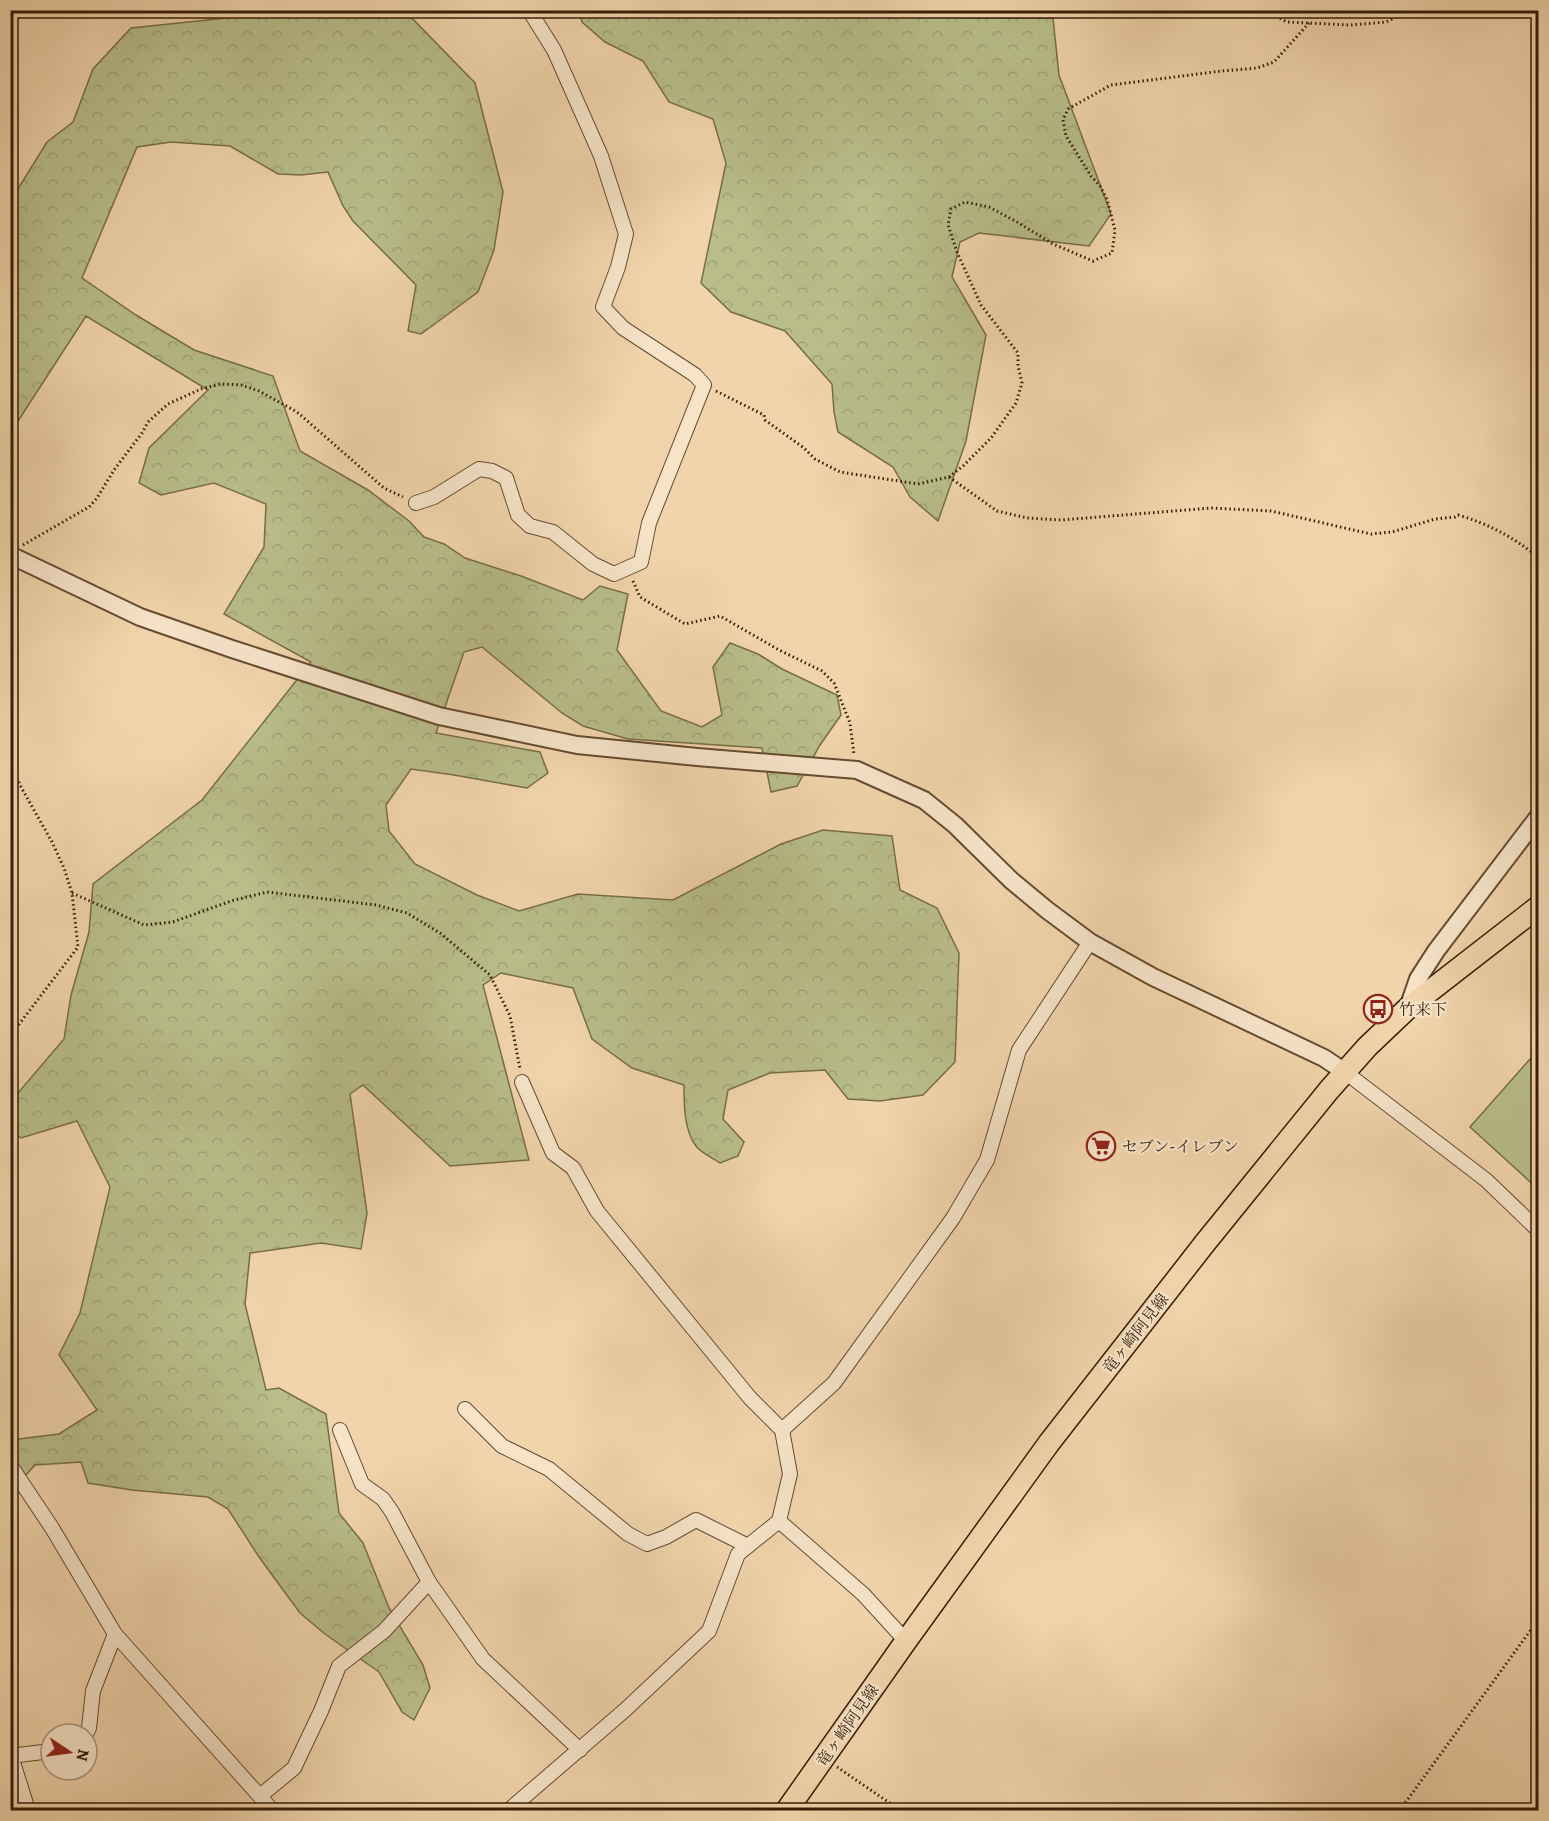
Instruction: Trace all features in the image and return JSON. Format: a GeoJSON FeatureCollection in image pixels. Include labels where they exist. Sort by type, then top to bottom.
{"type":"FeatureCollection","features":[{"type":"Feature","properties":{"kind":"main road","name":"竜ヶ崎阿見線"},"geometry":{"type":"LineString","coordinates":[[787,1810],[1049,1443],[1205,1243],[1345,1072],[1367,1047],[1408,1008],[1539,907]]}},
{"type":"Feature","properties":{"kind":"street"},"geometry":{"type":"LineString","coordinates":[[416,503],[434,497],[479,469],[492,471],[506,478],[518,516],[530,526],[553,532],[593,564],[614,574],[641,562],[649,523],[704,385],[695,375],[623,328],[603,307],[618,267],[626,234],[601,156],[554,50],[529,10]]}},
{"type":"Feature","properties":{"kind":"street"},"geometry":{"type":"LineString","coordinates":[[15,551],[140,616],[232,649],[439,716],[577,745],[857,770],[924,800],[955,825],[1029,896],[1090,942],[1154,977],[1324,1058],[1345,1072],[1486,1180],[1539,1230]]}},
{"type":"Feature","properties":{"kind":"street"},"geometry":{"type":"LineString","coordinates":[[1408,1008],[1418,979],[1436,951],[1539,817]]}},
{"type":"Feature","properties":{"kind":"street"},"geometry":{"type":"LineString","coordinates":[[782,1430],[834,1383],[953,1218],[987,1160],[1019,1050],[1090,942]]}},
{"type":"Feature","properties":{"kind":"street"},"geometry":{"type":"LineString","coordinates":[[509,1810],[580,1750],[709,1631],[738,1554],[779,1521],[790,1474],[782,1430],[750,1398],[597,1211],[573,1168],[553,1153],[522,1082]]}},
{"type":"Feature","properties":{"kind":"street"},"geometry":{"type":"LineString","coordinates":[[465,1409],[502,1446],[549,1469],[628,1534],[647,1544],[696,1521],[748,1546]]}},
{"type":"Feature","properties":{"kind":"street"},"geometry":{"type":"LineString","coordinates":[[340,1430],[362,1484],[383,1499],[392,1512],[429,1582],[483,1659],[580,1750]]}},
{"type":"Feature","properties":{"kind":"street"},"geometry":{"type":"LineString","coordinates":[[10,1464],[52,1528],[115,1634],[272,1810]]}},
{"type":"Feature","properties":{"kind":"street"},"geometry":{"type":"LineString","coordinates":[[779,1521],[863,1594],[906,1641]]}},
{"type":"Feature","properties":{"kind":"street"},"geometry":{"type":"LineString","coordinates":[[260,1796],[294,1768],[339,1666],[384,1631],[429,1582]]}},
{"type":"Feature","properties":{"kind":"street"},"geometry":{"type":"LineString","coordinates":[[90,1722],[93,1691],[115,1634]]}},
{"type":"Feature","properties":{"kind":"street"},"geometry":{"type":"LineString","coordinates":[[28,1810],[11,1756],[39,1752]]}},
{"type":"Feature","properties":{"kind":"path"},"geometry":{"type":"LineString","coordinates":[[1264,10],[1287,22],[1350,25],[1386,22],[1411,10]]}},
{"type":"Feature","properties":{"kind":"path"},"geometry":{"type":"LineString","coordinates":[[704,385],[764,415],[765,420],[804,448],[815,459],[840,472],[918,484],[949,477],[991,438],[1016,403],[1022,383],[1018,353],[981,305],[957,252],[948,225],[951,209],[965,202],[989,207],[1053,244],[1093,261],[1112,253],[1115,230],[1107,199],[1066,136],[1062,120],[1068,109],[1111,86],[1222,70],[1257,68],[1274,62],[1309,23]]}},
{"type":"Feature","properties":{"kind":"path"},"geometry":{"type":"LineString","coordinates":[[15,551],[89,507],[148,422],[168,404],[201,389],[220,384],[240,385],[259,391],[297,412],[384,488],[416,503]]}},
{"type":"Feature","properties":{"kind":"path"},"geometry":{"type":"LineString","coordinates":[[949,477],[997,511],[1027,518],[1061,520],[1211,508],[1271,511],[1371,534],[1392,532],[1435,519],[1458,515],[1482,522],[1521,543],[1539,557]]}},
{"type":"Feature","properties":{"kind":"path"},"geometry":{"type":"LineString","coordinates":[[627,568],[640,597],[685,624],[720,616],[779,650],[822,670],[834,683],[850,723],[857,770]]}},
{"type":"Feature","properties":{"kind":"path"},"geometry":{"type":"LineString","coordinates":[[10,761],[21,787],[64,868],[72,893],[78,947],[10,1036]]}},
{"type":"Feature","properties":{"kind":"path"},"geometry":{"type":"LineString","coordinates":[[72,893],[144,925],[173,922],[231,901],[267,892],[376,905],[407,913],[440,933],[490,975],[510,1016],[522,1082]]}},
{"type":"Feature","properties":{"kind":"path"},"geometry":{"type":"LineString","coordinates":[[1400,1810],[1539,1620]]}},
{"type":"Feature","properties":{"kind":"path"},"geometry":{"type":"LineString","coordinates":[[824,1757],[900,1810]]}},
{"type":"Feature","properties":{"kind":"green space"},"geometry":{"type":"Polygon","coordinates":[[[241,11],[405,11],[475,83],[503,192],[494,250],[478,292],[421,334],[408,331],[416,285],[353,221],[343,206],[328,172],[301,175],[278,174],[230,146],[171,142],[137,147],[82,278],[136,315],[194,350],[273,376],[300,451],[368,490],[409,521],[424,537],[444,544],[465,558],[521,576],[583,600],[600,586],[628,594],[617,650],[661,711],[702,727],[722,715],[713,667],[730,643],[758,654],[782,669],[837,695],[841,715],[820,745],[797,786],[771,792],[762,748],[628,739],[583,726],[562,713],[482,647],[464,652],[436,733],[540,752],[548,773],[527,788],[411,769],[386,805],[389,831],[415,864],[477,895],[519,911],[578,894],[673,900],[781,844],[823,830],[892,836],[900,890],[937,908],[959,953],[955,1062],[923,1095],[880,1101],[848,1099],[825,1070],[770,1073],[728,1090],[723,1119],[744,1142],[738,1156],[720,1163],[701,1151],[692,1140],[686,1117],[684,1085],[632,1068],[592,1039],[573,988],[501,973],[483,985],[529,1160],[450,1166],[363,1085],[350,1094],[367,1213],[361,1249],[321,1243],[250,1253],[245,1304],[266,1390],[279,1388],[326,1414],[339,1513],[363,1543],[389,1608],[423,1665],[430,1688],[414,1720],[402,1712],[379,1672],[325,1634],[300,1613],[259,1557],[228,1509],[208,1497],[132,1490],[88,1483],[81,1462],[35,1465],[11,1491],[11,1440],[59,1434],[97,1410],[59,1355],[80,1313],[110,1187],[77,1121],[21,1138],[11,1130],[12,1100],[64,1039],[71,995],[89,932],[93,884],[202,800],[311,662],[224,614],[264,547],[266,504],[214,483],[161,495],[139,483],[149,448],[208,390],[86,316],[11,432],[11,200],[47,142],[73,122],[93,69],[131,28],[236,17],[241,11]]]}},
{"type":"Feature","properties":{"kind":"green space"},"geometry":{"type":"Polygon","coordinates":[[[579,11],[942,11],[963,18],[1053,18],[1059,75],[1111,214],[1089,246],[979,233],[960,242],[952,277],[986,335],[966,441],[938,521],[910,497],[893,467],[838,432],[832,384],[785,331],[731,312],[701,283],[726,163],[713,119],[669,102],[643,61],[605,42],[582,22],[579,11]]]}},
{"type":"Feature","properties":{"kind":"green space"},"geometry":{"type":"Polygon","coordinates":[[[1538,1050],[1538,1189],[1470,1127],[1538,1050]]]}},
{"type":"Feature","properties":{"kind":"place","name":"竹来下"},"geometry":{"type":"Point","coordinates":[1378,1009]}},
{"type":"Feature","properties":{"kind":"place","name":"セブン-イレブン"},"geometry":{"type":"Point","coordinates":[1101,1146]}}]}
